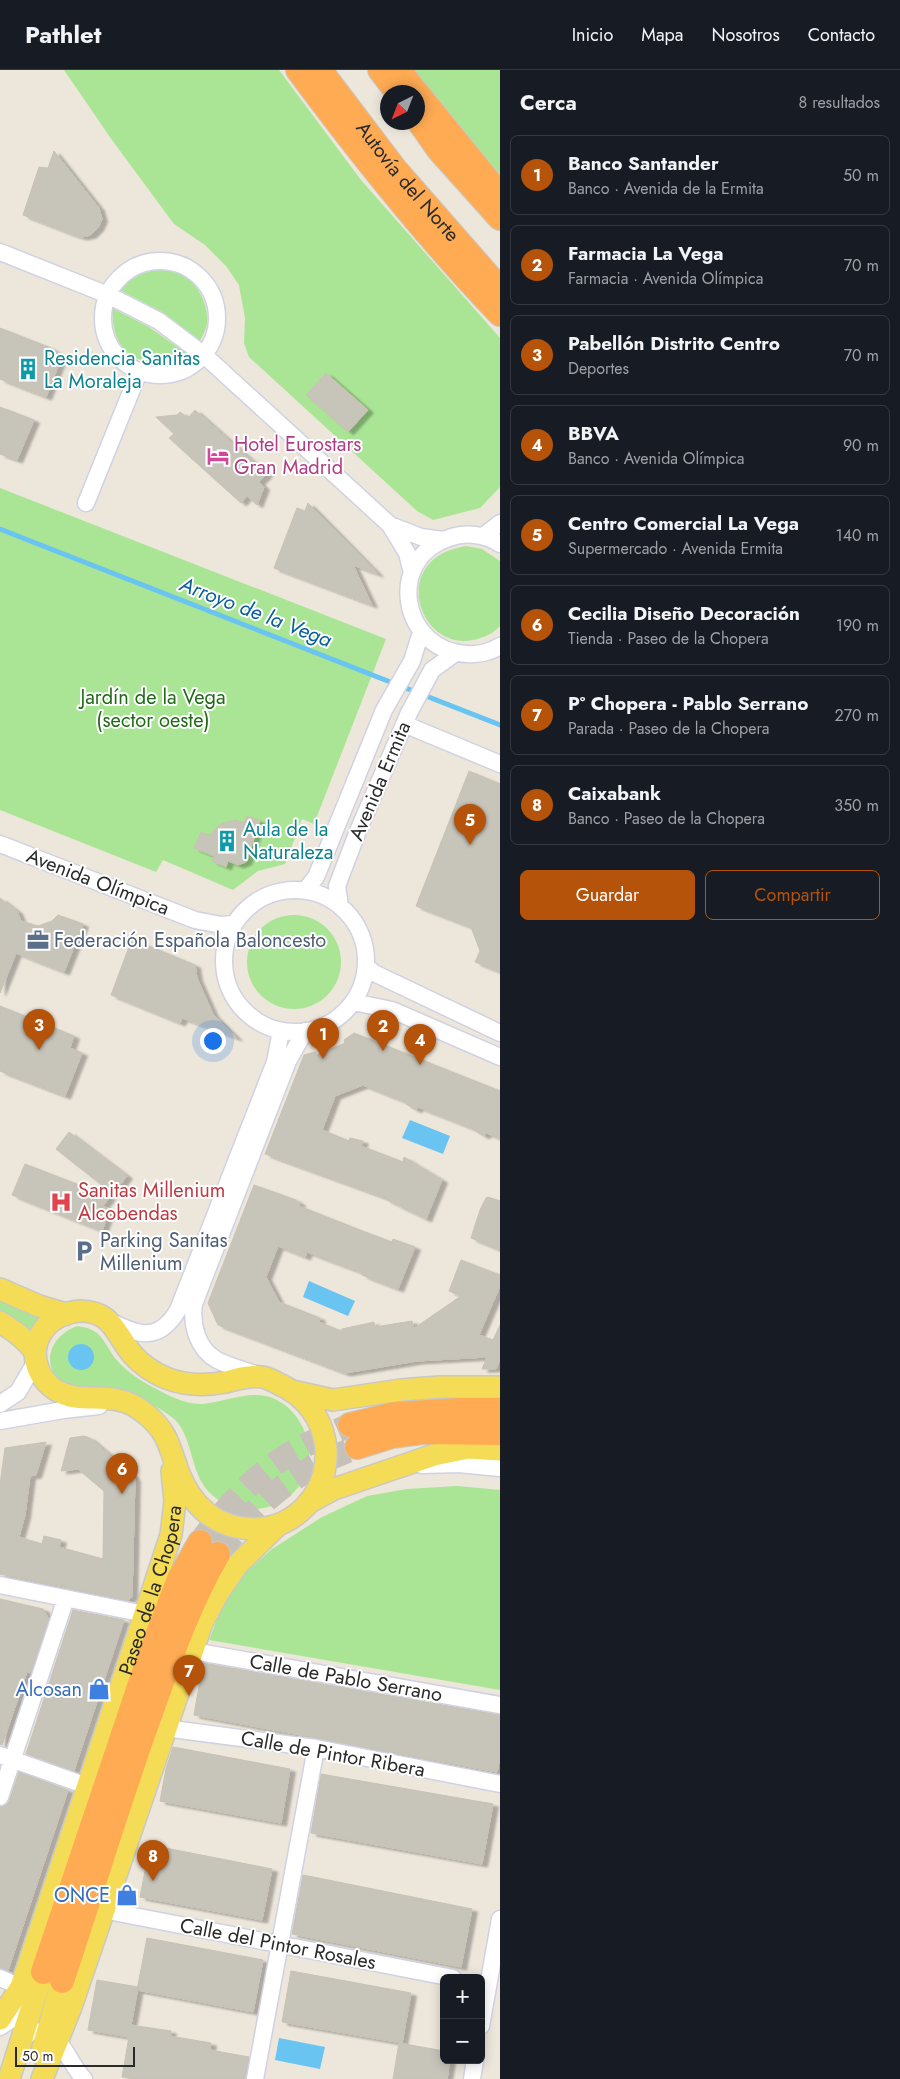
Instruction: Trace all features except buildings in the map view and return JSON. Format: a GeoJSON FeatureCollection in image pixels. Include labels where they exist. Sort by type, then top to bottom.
{"type":"FeatureCollection","features":[{"type":"Feature","properties":{"kind":"highway"},"geometry":{"type":"LineString","coordinates":[[298,70],[391,191],[500,314]]}},
{"type":"Feature","properties":{"kind":"highway","name":"Autovía del Norte"},"geometry":{"type":"LineString","coordinates":[[320,70],[394,169],[500,289]]}},
{"type":"Feature","properties":{"kind":"highway"},"geometry":{"type":"LineString","coordinates":[[380,70],[392,85]]}},
{"type":"Feature","properties":{"kind":"highway"},"geometry":{"type":"LineString","coordinates":[[399,70],[411,85]]}},
{"type":"Feature","properties":{"kind":"highway"},"geometry":{"type":"LineString","coordinates":[[425,103],[500,195]]}},
{"type":"Feature","properties":{"kind":"highway"},"geometry":{"type":"LineString","coordinates":[[425,130],[439,150],[500,218]]}},
{"type":"Feature","properties":{"kind":"highway"},"geometry":{"type":"LineString","coordinates":[[500,1410],[394,1414],[353,1436],[392,1436],[422,1432],[500,1433]]}},
{"type":"Feature","properties":{"kind":"highway"},"geometry":{"type":"LineString","coordinates":[[44,1987],[150,1654],[179,1579],[209,1548]]}},
{"type":"Feature","properties":{"kind":"main road"},"geometry":{"type":"LineString","coordinates":[[0,1289],[39,1306],[66,1314]]}},
{"type":"Feature","properties":{"kind":"main road"},"geometry":{"type":"LineString","coordinates":[[35,1357],[43,1330],[48,1324],[66,1314],[90,1311],[110,1321],[138,1360],[150,1370],[165,1378],[186,1384],[203,1385],[246,1377],[263,1377],[292,1391],[334,1400],[430,1388],[500,1387]]}},
{"type":"Feature","properties":{"kind":"main road"},"geometry":{"type":"LineString","coordinates":[[0,1322],[17,1332],[29,1343],[44,1379],[60,1393],[79,1398],[118,1400],[138,1408],[148,1416],[158,1426],[171,1446],[178,1470],[188,1492],[207,1514],[219,1522],[231,1526],[250,1529],[276,1527]]}},
{"type":"Feature","properties":{"kind":"main road"},"geometry":{"type":"LineString","coordinates":[[292,1391],[306,1403],[316,1417],[327,1442],[324,1473],[308,1503]]}},
{"type":"Feature","properties":{"kind":"main road","name":"Paseo de la Chopera"},"geometry":{"type":"LineString","coordinates":[[9,2079],[21,2041],[44,1987],[87,1786],[171,1535],[175,1515],[171,1446]]}},
{"type":"Feature","properties":{"kind":"main road"},"geometry":{"type":"LineString","coordinates":[[308,1503],[334,1489],[434,1455],[468,1448],[500,1450]]}},
{"type":"Feature","properties":{"kind":"main road","name":"Paseo de la Chopera"},"geometry":{"type":"LineString","coordinates":[[35,2079],[103,1910],[202,1623],[218,1593],[238,1565],[276,1527],[286,1522],[308,1503]]}},
{"type":"Feature","properties":{"kind":"main road"},"geometry":{"type":"LineString","coordinates":[[0,2019],[44,1987]]}},
{"type":"Feature","properties":{"kind":"main road","name":"Paseo de la Chopera"},"geometry":{"type":"LineString","coordinates":[[42,2079],[52,2033],[44,1987]]}},
{"type":"Feature","properties":{"kind":"street"},"geometry":{"type":"LineString","coordinates":[[0,252],[108,295],[159,321],[204,355],[390,526],[407,553],[412,573]]}},
{"type":"Feature","properties":{"kind":"street"},"geometry":{"type":"LineString","coordinates":[[154,260],[183,266],[195,273],[206,283],[214,297],[217,311],[217,325],[213,341],[204,355],[187,369],[171,375],[154,375],[139,372],[121,360],[108,342],[103,326],[103,309],[114,283],[139,264],[154,260]]}},
{"type":"Feature","properties":{"kind":"street"},"geometry":{"type":"LineString","coordinates":[[86,504],[139,372]]}},
{"type":"Feature","properties":{"kind":"street"},"geometry":{"type":"LineString","coordinates":[[483,536],[500,523]]}},
{"type":"Feature","properties":{"kind":"street"},"geometry":{"type":"LineString","coordinates":[[390,526],[421,537],[442,540]]}},
{"type":"Feature","properties":{"kind":"street"},"geometry":{"type":"LineString","coordinates":[[499,648],[476,655],[454,654],[436,645],[421,632],[413,619],[408,604],[408,588],[412,573],[424,553],[442,540],[456,535],[469,534],[483,536],[500,544]]}},
{"type":"Feature","properties":{"kind":"street","name":"Avenida Ermita"},"geometry":{"type":"LineString","coordinates":[[303,890],[308,887],[316,876],[384,710],[412,661],[421,632]]}},
{"type":"Feature","properties":{"kind":"street","name":"Avenida Ermita"},"geometry":{"type":"LineString","coordinates":[[340,906],[337,886],[358,831],[407,718],[432,670],[454,654]]}},
{"type":"Feature","properties":{"kind":"street"},"geometry":{"type":"LineString","coordinates":[[407,718],[500,764]]}},
{"type":"Feature","properties":{"kind":"street","name":"Avenida Olímpica"},"geometry":{"type":"LineString","coordinates":[[0,844],[195,920],[221,925],[233,924]]}},
{"type":"Feature","properties":{"kind":"street"},"geometry":{"type":"LineString","coordinates":[[303,890],[322,895],[340,906],[356,924],[364,945],[366,966],[362,985],[353,1002],[340,1016],[321,1027],[305,1032],[281,1031],[256,1021],[236,1001],[224,976],[224,948],[233,924],[251,904],[276,892],[303,890]]}},
{"type":"Feature","properties":{"kind":"street","name":"Avenida Olímpica"},"geometry":{"type":"LineString","coordinates":[[195,920],[224,948]]}},
{"type":"Feature","properties":{"kind":"street"},"geometry":{"type":"LineString","coordinates":[[366,966],[374,973],[500,1033]]}},
{"type":"Feature","properties":{"kind":"street"},"geometry":{"type":"LineString","coordinates":[[353,1002],[392,1010],[500,1057]]}},
{"type":"Feature","properties":{"kind":"street"},"geometry":{"type":"LineString","coordinates":[[110,1321],[130,1330],[150,1334],[166,1326],[178,1310],[275,1062],[281,1031]]}},
{"type":"Feature","properties":{"kind":"street"},"geometry":{"type":"LineString","coordinates":[[263,1377],[212,1356],[197,1336],[192,1318],[194,1304],[288,1061],[305,1032]]}},
{"type":"Feature","properties":{"kind":"street"},"geometry":{"type":"LineString","coordinates":[[0,1404],[18,1392],[35,1357]]}},
{"type":"Feature","properties":{"kind":"street"},"geometry":{"type":"LineString","coordinates":[[0,1420],[101,1406],[135,1410],[148,1416]]}},
{"type":"Feature","properties":{"kind":"street"},"geometry":{"type":"LineString","coordinates":[[395,1469],[431,1464],[459,1464],[500,1468]]}},
{"type":"Feature","properties":{"kind":"street"},"geometry":{"type":"LineString","coordinates":[[0,1585],[144,1614]]}},
{"type":"Feature","properties":{"kind":"street"},"geometry":{"type":"LineString","coordinates":[[0,1797],[6,1757],[66,1598]]}},
{"type":"Feature","properties":{"kind":"street","name":"Calle de Pablo Serrano"},"geometry":{"type":"LineString","coordinates":[[193,1651],[500,1705]]}},
{"type":"Feature","properties":{"kind":"street","name":"Calle de Pintor Ribera"},"geometry":{"type":"LineString","coordinates":[[165,1728],[316,1748],[500,1784]]}},
{"type":"Feature","properties":{"kind":"street"},"geometry":{"type":"LineString","coordinates":[[255,2079],[316,1748]]}},
{"type":"Feature","properties":{"kind":"street"},"geometry":{"type":"LineString","coordinates":[[6,1757],[87,1786]]}},
{"type":"Feature","properties":{"kind":"street","name":"Calle del Pintor Rosales"},"geometry":{"type":"LineString","coordinates":[[103,1910],[440,1975]]}},
{"type":"Feature","properties":{"kind":"street"},"geometry":{"type":"LineString","coordinates":[[485,1984],[500,1919]]}},
{"type":"Feature","properties":{"kind":"street"},"geometry":{"type":"LineString","coordinates":[[0,1978],[44,1987]]}},
{"type":"Feature","properties":{"kind":"street"},"geometry":{"type":"LineString","coordinates":[[0,2028],[20,2014],[44,1987]]}},
{"type":"Feature","properties":{"kind":"street"},"geometry":{"type":"LineString","coordinates":[[21,2041],[30,2032],[52,2033],[71,2071],[84,2079]]}},
{"type":"Feature","properties":{"kind":"street"},"geometry":{"type":"LineString","coordinates":[[472,2079],[474,2064]]}},
{"type":"Feature","properties":{"kind":"green space"},"geometry":{"type":"Polygon","coordinates":[[[64,70],[279,70],[361,180],[500,338],[500,487],[480,508],[433,520],[417,511],[249,357],[244,343],[245,318],[239,285],[226,266],[205,245],[174,224],[112,140],[64,70]]]}},
{"type":"Feature","properties":{"kind":"green space"},"geometry":{"type":"Polygon","coordinates":[[[412,70],[500,70],[500,177],[425,85],[412,70]]]}},
{"type":"Feature","properties":{"kind":"green space"},"geometry":{"type":"Polygon","coordinates":[[[156,270],[180,273],[193,283],[198,290],[207,314],[205,332],[200,341],[165,314],[120,290],[136,277],[156,270]]]}},
{"type":"Feature","properties":{"kind":"green space"},"geometry":{"type":"Polygon","coordinates":[[[112,308],[149,327],[189,355],[171,362],[161,363],[151,363],[133,356],[125,350],[117,338],[112,308]]]}},
{"type":"Feature","properties":{"kind":"green space","name":"Jardín de la Vega (sector oeste)"},"geometry":{"type":"Polygon","coordinates":[[[0,488],[386,639],[314,824],[302,819],[285,864],[258,871],[233,890],[163,860],[156,872],[0,810],[0,488]]]}},
{"type":"Feature","properties":{"kind":"green space"},"geometry":{"type":"Polygon","coordinates":[[[466,546],[482,549],[500,561],[500,626],[480,638],[454,640],[438,632],[426,618],[420,602],[419,584],[426,567],[442,554],[466,546]]]}},
{"type":"Feature","properties":{"kind":"green space"},"geometry":{"type":"Polygon","coordinates":[[[294,915],[312,918],[327,929],[338,944],[341,962],[338,980],[327,995],[312,1006],[294,1009],[276,1006],[261,995],[250,980],[247,962],[250,944],[261,929],[276,918],[294,915]]]}},
{"type":"Feature","properties":{"kind":"green space"},"geometry":{"type":"Polygon","coordinates":[[[0,1297],[40,1315],[28,1332],[0,1315],[0,1297]]]}},
{"type":"Feature","properties":{"kind":"green space"},"geometry":{"type":"Polygon","coordinates":[[[77,1326],[85,1327],[97,1333],[115,1358],[134,1376],[174,1398],[189,1403],[203,1404],[242,1396],[258,1395],[277,1400],[287,1406],[302,1425],[309,1448],[307,1471],[300,1484],[291,1495],[279,1503],[266,1508],[237,1508],[223,1503],[204,1486],[185,1435],[173,1418],[130,1394],[104,1388],[79,1389],[71,1387],[61,1381],[54,1373],[50,1364],[53,1346],[67,1331],[77,1326]]]}},
{"type":"Feature","properties":{"kind":"green space"},"geometry":{"type":"Polygon","coordinates":[[[457,1486],[500,1490],[500,1690],[209,1640],[220,1612],[237,1580],[272,1549],[322,1517],[367,1496],[407,1489],[457,1486]]]}},
{"type":"Feature","properties":{"kind":"water"},"geometry":{"type":"Polygon","coordinates":[[[410,1120],[450,1136],[443,1154],[402,1138],[410,1120]]]}},
{"type":"Feature","properties":{"kind":"water"},"geometry":{"type":"Polygon","coordinates":[[[309,1281],[355,1301],[348,1316],[303,1297],[309,1281]]]}},
{"type":"Feature","properties":{"kind":"water"},"geometry":{"type":"Polygon","coordinates":[[[81,1344],[91,1347],[94,1357],[91,1367],[81,1370],[71,1367],[68,1357],[71,1347],[81,1344]]]}},
{"type":"Feature","properties":{"kind":"water"},"geometry":{"type":"Polygon","coordinates":[[[279,2038],[325,2047],[320,2069],[275,2060],[279,2038]]]}},
{"type":"Feature","properties":{"kind":"waterway","name":"Arroyo de la Vega"},"geometry":{"type":"LineString","coordinates":[[0,529],[500,725]]}},
{"type":"Feature","properties":{"kind":"tunnel"},"geometry":{"type":"LineString","coordinates":[[200,1542],[246,1488],[274,1465],[304,1446],[350,1425]]}},
{"type":"Feature","properties":{"kind":"tunnel"},"geometry":{"type":"LineString","coordinates":[[218,1554],[249,1517],[284,1486],[316,1465],[357,1447]]}},
{"type":"Feature","properties":{"kind":"place","name":"Residencia Sanitas La Moraleja"},"geometry":{"type":"Point","coordinates":[28,369]}},
{"type":"Feature","properties":{"kind":"place","name":"Hotel Eurostars Gran Madrid"},"geometry":{"type":"Point","coordinates":[218,456]}},
{"type":"Feature","properties":{"kind":"place","name":"Aula de la Naturaleza"},"geometry":{"type":"Point","coordinates":[227,841]}},
{"type":"Feature","properties":{"kind":"place","name":"Centro Comercial La Vega"},"geometry":{"type":"Point","coordinates":[470,845]}},
{"type":"Feature","properties":{"kind":"place","name":"Federación Española Baloncesto"},"geometry":{"type":"Point","coordinates":[38,940]}},
{"type":"Feature","properties":{"kind":"place","name":"Pabellón Distrito Centro"},"geometry":{"type":"Point","coordinates":[39,1050]}},
{"type":"Feature","properties":{"kind":"place","name":"Farmacia La Vega"},"geometry":{"type":"Point","coordinates":[383,1051]}},
{"type":"Feature","properties":{"kind":"place","name":"Banco Santander"},"geometry":{"type":"Point","coordinates":[323,1059]}},
{"type":"Feature","properties":{"kind":"place","name":"BBVA"},"geometry":{"type":"Point","coordinates":[420,1065]}},
{"type":"Feature","properties":{"kind":"place","name":"Sanitas Millenium Alcobendas"},"geometry":{"type":"Point","coordinates":[61,1202]}},
{"type":"Feature","properties":{"kind":"place","name":"Parking Sanitas Millenium"},"geometry":{"type":"Point","coordinates":[84,1251]}},
{"type":"Feature","properties":{"kind":"place","name":"Cecilia Diseño Decoración"},"geometry":{"type":"Point","coordinates":[122,1494]}},
{"type":"Feature","properties":{"kind":"place","name":"Alcosan"},"geometry":{"type":"Point","coordinates":[99,1689]}},
{"type":"Feature","properties":{"kind":"place","name":"Pº Chopera - Pablo Serrano"},"geometry":{"type":"Point","coordinates":[189,1696]}},
{"type":"Feature","properties":{"kind":"place","name":"Caixabank"},"geometry":{"type":"Point","coordinates":[153,1881]}},
{"type":"Feature","properties":{"kind":"place","name":"ONCE"},"geometry":{"type":"Point","coordinates":[127,1895]}}]}
